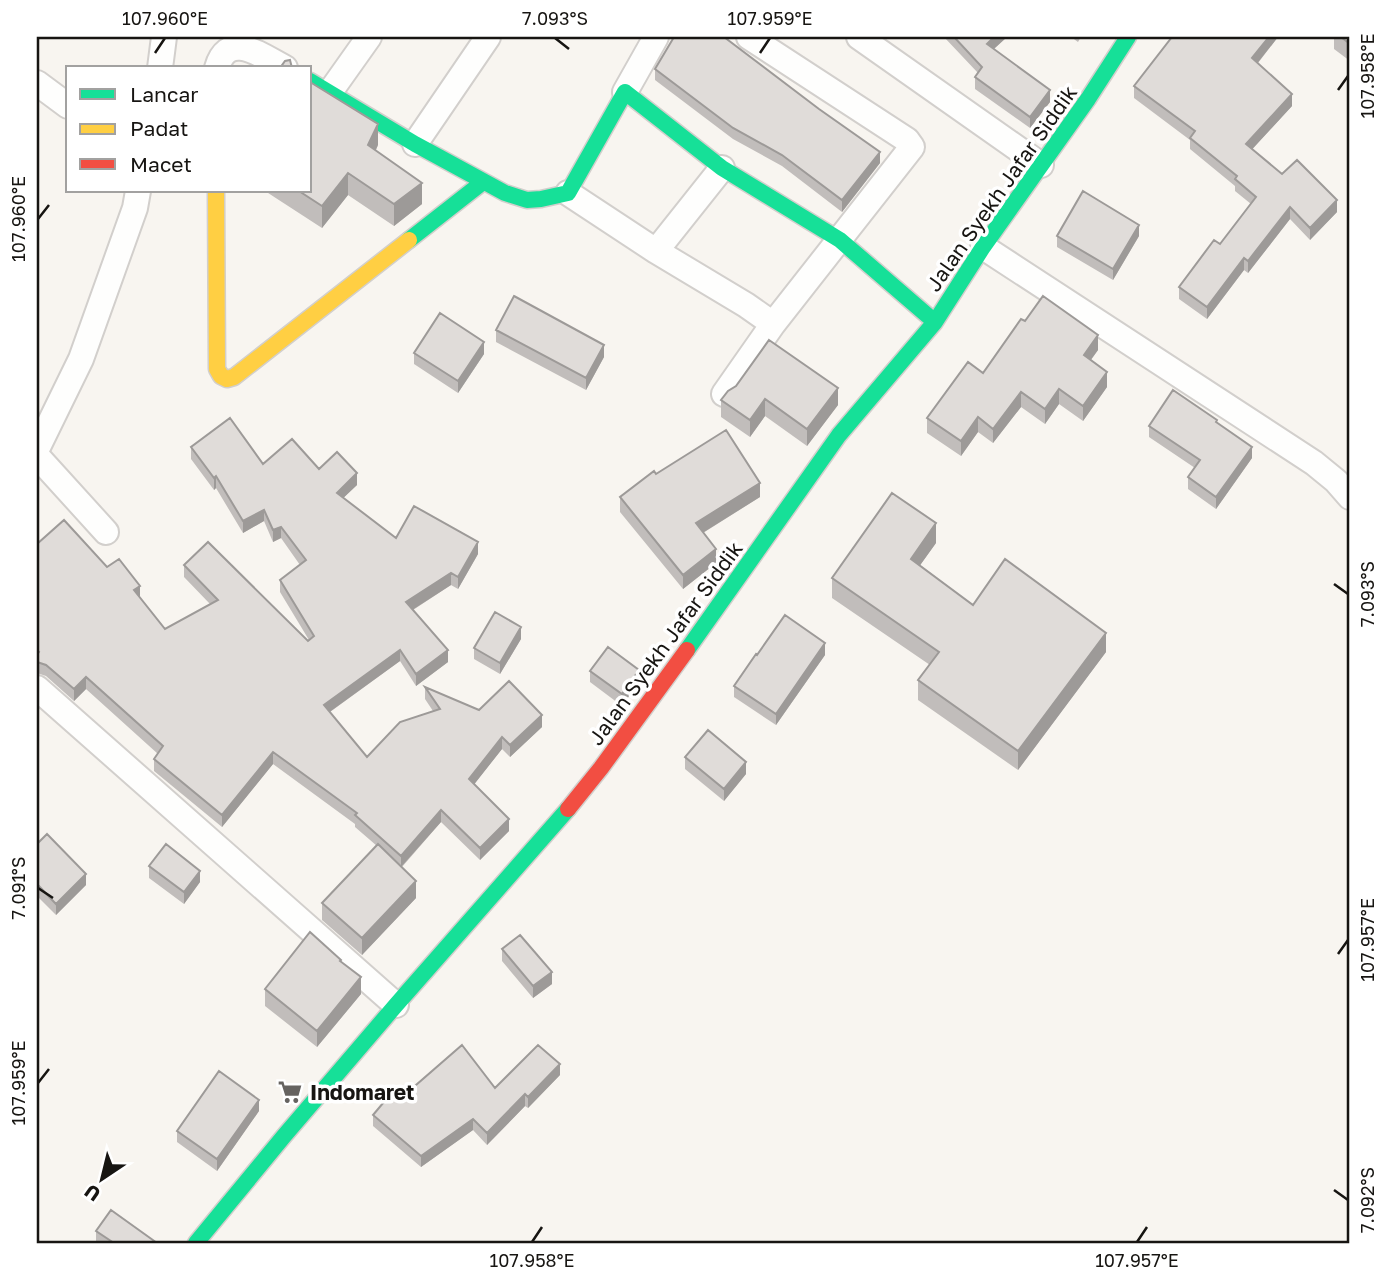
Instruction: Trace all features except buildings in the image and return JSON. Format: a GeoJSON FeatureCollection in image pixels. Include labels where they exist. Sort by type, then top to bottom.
{"type":"FeatureCollection","features":[{"type":"Feature","properties":{"kind":"main road","name":"Jalan Syekh Jafar Siddik"},"geometry":{"type":"LineString","coordinates":[[196,1243],[284,1136],[560,819],[601,768],[839,435],[935,322],[983,247],[1088,99],[1128,37]]}},
{"type":"Feature","properties":{"kind":"main road"},"geometry":{"type":"LineString","coordinates":[[320,87],[415,144],[505,193],[527,200],[568,193],[625,92],[722,168],[840,240],[935,322]]}},
{"type":"Feature","properties":{"kind":"main road"},"geometry":{"type":"LineString","coordinates":[[216,192],[217,369],[220,376],[227,379],[484,181]]}},
{"type":"Feature","properties":{"kind":"street"},"geometry":{"type":"LineString","coordinates":[[160,66],[164,37]]}},
{"type":"Feature","properties":{"kind":"street"},"geometry":{"type":"LineString","coordinates":[[320,87],[369,37]]}},
{"type":"Feature","properties":{"kind":"street"},"geometry":{"type":"LineString","coordinates":[[415,144],[488,37]]}},
{"type":"Feature","properties":{"kind":"street"},"geometry":{"type":"LineString","coordinates":[[625,92],[656,37]]}},
{"type":"Feature","properties":{"kind":"street"},"geometry":{"type":"LineString","coordinates":[[724,394],[773,324],[912,150],[912,145],[749,37]]}},
{"type":"Feature","properties":{"kind":"street"},"geometry":{"type":"LineString","coordinates":[[859,37],[1041,165]]}},
{"type":"Feature","properties":{"kind":"street"},"geometry":{"type":"LineString","coordinates":[[218,66],[226,50],[235,47],[253,51],[281,66]]}},
{"type":"Feature","properties":{"kind":"street"},"geometry":{"type":"LineString","coordinates":[[37,82],[66,104]]}},
{"type":"Feature","properties":{"kind":"street"},"geometry":{"type":"LineString","coordinates":[[656,251],[722,168]]}},
{"type":"Feature","properties":{"kind":"street"},"geometry":{"type":"LineString","coordinates":[[37,449],[81,359],[135,208],[138,192]]}},
{"type":"Feature","properties":{"kind":"street"},"geometry":{"type":"LineString","coordinates":[[568,193],[773,324]]}},
{"type":"Feature","properties":{"kind":"street"},"geometry":{"type":"LineString","coordinates":[[983,247],[1314,463],[1350,497]]}},
{"type":"Feature","properties":{"kind":"street"},"geometry":{"type":"LineString","coordinates":[[37,456],[106,532]]}},
{"type":"Feature","properties":{"kind":"street"},"geometry":{"type":"LineString","coordinates":[[37,688],[396,1005]]}},
{"type":"Feature","properties":{"kind":"traffic: fast"},"geometry":{"type":"LineString","coordinates":[[687,650],[839,435],[935,322],[983,247],[1088,99],[1128,37]]}},
{"type":"Feature","properties":{"kind":"traffic: fast"},"geometry":{"type":"LineString","coordinates":[[312,82],[415,144],[505,193],[527,200],[568,193],[625,92],[722,168],[840,240],[935,322]]}},
{"type":"Feature","properties":{"kind":"traffic: fast"},"geometry":{"type":"LineString","coordinates":[[409,240],[483,182]]}},
{"type":"Feature","properties":{"kind":"traffic: fast"},"geometry":{"type":"LineString","coordinates":[[196,1243],[396,1005],[568,809]]}},
{"type":"Feature","properties":{"kind":"traffic: slow"},"geometry":{"type":"LineString","coordinates":[[216,192],[217,369],[221,376],[227,379],[234,377],[409,240]]}},
{"type":"Feature","properties":{"kind":"traffic: jam"},"geometry":{"type":"LineString","coordinates":[[568,809],[687,650]]}},
{"type":"Feature","properties":{"kind":"place","name":"Indomaret"},"geometry":{"type":"Point","coordinates":[290,1092]}}]}
